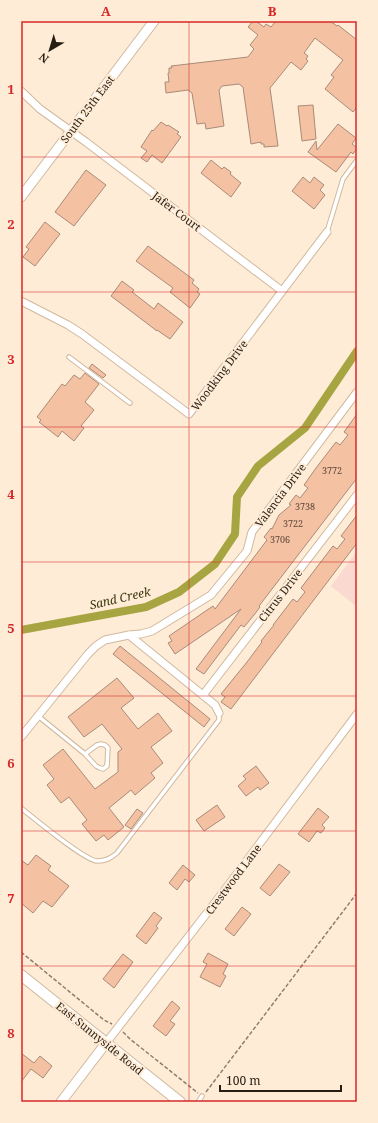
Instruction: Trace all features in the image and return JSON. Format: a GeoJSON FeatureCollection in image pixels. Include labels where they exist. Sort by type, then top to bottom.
{"type":"FeatureCollection","features":[{"type":"Feature","properties":{"kind":"main road","name":"South 25th East"},"geometry":{"type":"LineString","coordinates":[[21,197],[154,21]]}},
{"type":"Feature","properties":{"kind":"main road","name":"East Sunnyside Road"},"geometry":{"type":"LineString","coordinates":[[21,975],[180,1102]]}},
{"type":"Feature","properties":{"kind":"main road"},"geometry":{"type":"LineString","coordinates":[[61,1102],[106,1043]]}},
{"type":"Feature","properties":{"kind":"street","name":"Jafer Court"},"geometry":{"type":"LineString","coordinates":[[21,92],[40,108],[282,291]]}},
{"type":"Feature","properties":{"kind":"street","name":"Woodking Drive"},"geometry":{"type":"LineString","coordinates":[[21,301],[68,325],[82,334],[189,414],[327,232]]}},
{"type":"Feature","properties":{"kind":"street","name":"Valencia Drive"},"geometry":{"type":"LineString","coordinates":[[21,737],[96,646],[105,640],[152,631],[211,595],[247,550],[252,532],[357,392]]}},
{"type":"Feature","properties":{"kind":"street","name":"Citrus Drive"},"geometry":{"type":"LineString","coordinates":[[203,695],[357,495]]}},
{"type":"Feature","properties":{"kind":"street"},"geometry":{"type":"LineString","coordinates":[[130,635],[215,705],[219,712]]}},
{"type":"Feature","properties":{"kind":"street","name":"Crestwood Lane"},"geometry":{"type":"LineString","coordinates":[[106,1043],[357,714]]}},
{"type":"Feature","properties":{"kind":"lane"},"geometry":{"type":"LineString","coordinates":[[327,232],[343,179],[357,160]]}},
{"type":"Feature","properties":{"kind":"lane"},"geometry":{"type":"LineString","coordinates":[[69,357],[130,403]]}},
{"type":"Feature","properties":{"kind":"lane"},"geometry":{"type":"LineString","coordinates":[[21,808],[84,856],[96,861],[108,860],[117,853],[219,720],[219,712]]}},
{"type":"Feature","properties":{"kind":"lane"},"geometry":{"type":"LineString","coordinates":[[37,716],[85,754],[96,766],[103,768],[107,766],[108,748],[105,745],[97,745],[85,754]]}},
{"type":"Feature","properties":{"kind":"lane"},"geometry":{"type":"LineString","coordinates":[[198,1102],[202,1096]]}},
{"type":"Feature","properties":{"kind":"path"},"geometry":{"type":"LineString","coordinates":[[124,1033],[202,1096],[357,893]]}},
{"type":"Feature","properties":{"kind":"path"},"geometry":{"type":"LineString","coordinates":[[21,952],[104,1020],[112,1024]]}},
{"type":"Feature","properties":{"kind":"shaded area"},"geometry":{"type":"Polygon","coordinates":[[[357,551],[357,607],[331,586],[357,551]]]}},
{"type":"Feature","properties":{"kind":"building"},"geometry":{"type":"Polygon","coordinates":[[[253,21],[256,21],[264,27],[266,24],[271,27],[276,21],[330,21],[337,26],[338,25],[357,40],[357,107],[353,112],[325,89],[334,77],[331,75],[343,60],[315,38],[304,53],[308,56],[306,59],[308,61],[301,70],[291,62],[270,88],[278,146],[264,147],[264,144],[261,144],[261,142],[251,144],[243,87],[239,84],[222,86],[219,90],[224,126],[206,129],[205,123],[197,124],[192,93],[188,90],[166,93],[165,82],[169,82],[169,68],[172,68],[171,66],[248,57],[254,49],[250,45],[258,35],[248,27],[253,21]]]}},
{"type":"Feature","properties":{"kind":"building"},"geometry":{"type":"Polygon","coordinates":[[[313,105],[316,139],[302,141],[298,106],[313,105]]]}},
{"type":"Feature","properties":{"kind":"building"},"geometry":{"type":"Polygon","coordinates":[[[161,122],[179,132],[177,134],[181,137],[162,163],[152,155],[147,162],[141,158],[147,151],[141,147],[152,130],[153,131],[161,122]]]}},
{"type":"Feature","properties":{"kind":"building"},"geometry":{"type":"Polygon","coordinates":[[[338,124],[356,138],[352,144],[357,148],[353,154],[351,152],[336,172],[308,152],[316,141],[317,150],[338,124]]]}},
{"type":"Feature","properties":{"kind":"building"},"geometry":{"type":"Polygon","coordinates":[[[211,160],[222,169],[224,167],[231,172],[230,174],[241,183],[231,197],[201,173],[211,160]]]}},
{"type":"Feature","properties":{"kind":"building"},"geometry":{"type":"Polygon","coordinates":[[[86,170],[106,185],[74,226],[55,212],[86,170]]]}},
{"type":"Feature","properties":{"kind":"building"},"geometry":{"type":"Polygon","coordinates":[[[303,177],[310,183],[314,177],[324,185],[320,190],[325,195],[314,209],[292,191],[303,177]]]}},
{"type":"Feature","properties":{"kind":"building"},"geometry":{"type":"Polygon","coordinates":[[[45,222],[60,234],[35,266],[23,257],[29,249],[26,247],[45,222]]]}},
{"type":"Feature","properties":{"kind":"building"},"geometry":{"type":"Polygon","coordinates":[[[148,246],[194,280],[192,283],[199,289],[197,292],[200,294],[190,308],[170,292],[173,288],[136,261],[148,246]]]}},
{"type":"Feature","properties":{"kind":"building"},"geometry":{"type":"Polygon","coordinates":[[[122,281],[134,290],[132,292],[154,309],[158,303],[183,322],[170,339],[111,296],[122,281]]]}},
{"type":"Feature","properties":{"kind":"building"},"geometry":{"type":"Polygon","coordinates":[[[92,364],[106,375],[103,378],[89,368],[92,364]]]}},
{"type":"Feature","properties":{"kind":"building"},"geometry":{"type":"Polygon","coordinates":[[[85,373],[99,384],[85,402],[94,410],[81,426],[84,428],[74,441],[62,431],[58,437],[39,422],[41,420],[37,417],[62,384],[65,386],[74,375],[80,379],[85,373]]]}},
{"type":"Feature","properties":{"kind":"building"},"geometry":{"type":"Polygon","coordinates":[[[357,414],[357,478],[259,606],[260,607],[254,615],[244,627],[241,625],[204,674],[196,669],[241,609],[175,654],[168,643],[172,641],[169,636],[213,606],[215,609],[267,540],[264,537],[271,528],[272,529],[279,515],[291,505],[289,504],[296,495],[300,498],[308,488],[304,485],[316,468],[336,442],[340,445],[348,435],[344,432],[357,414]]]}},
{"type":"Feature","properties":{"kind":"building"},"geometry":{"type":"Polygon","coordinates":[[[357,515],[357,543],[231,709],[221,702],[225,697],[221,694],[247,662],[293,599],[297,602],[305,592],[301,588],[333,546],[337,549],[345,539],[341,536],[357,515]]]}},
{"type":"Feature","properties":{"kind":"building"},"geometry":{"type":"Polygon","coordinates":[[[120,646],[210,719],[204,727],[113,654],[120,646]]]}},
{"type":"Feature","properties":{"kind":"building"},"geometry":{"type":"Polygon","coordinates":[[[117,678],[134,698],[121,708],[138,729],[158,713],[172,731],[151,747],[163,763],[151,773],[155,778],[135,795],[131,790],[109,808],[124,827],[108,840],[104,835],[96,841],[82,824],[87,820],[69,797],[61,803],[47,785],[54,779],[43,765],[63,749],[95,789],[118,772],[118,752],[122,749],[102,724],[84,737],[68,717],[117,678]]]}},
{"type":"Feature","properties":{"kind":"building"},"geometry":{"type":"Polygon","coordinates":[[[256,766],[269,783],[260,790],[258,787],[246,796],[238,786],[246,779],[243,776],[256,766]]]}},
{"type":"Feature","properties":{"kind":"building"},"geometry":{"type":"Polygon","coordinates":[[[217,805],[225,817],[204,831],[196,820],[217,805]]]}},
{"type":"Feature","properties":{"kind":"building"},"geometry":{"type":"Polygon","coordinates":[[[318,808],[329,817],[322,825],[325,828],[321,833],[317,831],[309,842],[298,834],[318,808]]]}},
{"type":"Feature","properties":{"kind":"building"},"geometry":{"type":"Polygon","coordinates":[[[137,809],[143,813],[131,829],[125,825],[137,809]]]}},
{"type":"Feature","properties":{"kind":"building"},"geometry":{"type":"Polygon","coordinates":[[[36,855],[51,866],[48,870],[69,886],[52,907],[43,901],[33,913],[21,903],[21,860],[28,865],[36,855]]]}},
{"type":"Feature","properties":{"kind":"building"},"geometry":{"type":"Polygon","coordinates":[[[279,864],[290,872],[270,896],[260,888],[279,864]]]}},
{"type":"Feature","properties":{"kind":"building"},"geometry":{"type":"Polygon","coordinates":[[[183,865],[195,875],[189,882],[185,879],[177,890],[169,883],[183,865]]]}},
{"type":"Feature","properties":{"kind":"building"},"geometry":{"type":"Polygon","coordinates":[[[242,907],[251,914],[234,936],[225,929],[242,907]]]}},
{"type":"Feature","properties":{"kind":"building"},"geometry":{"type":"Polygon","coordinates":[[[154,912],[162,918],[156,926],[158,928],[146,944],[136,936],[154,912]]]}},
{"type":"Feature","properties":{"kind":"building"},"geometry":{"type":"Polygon","coordinates":[[[208,953],[228,964],[223,974],[226,976],[220,987],[200,977],[207,964],[203,962],[208,953]]]}},
{"type":"Feature","properties":{"kind":"building"},"geometry":{"type":"Polygon","coordinates":[[[123,954],[133,962],[114,988],[103,979],[123,954]]]}},
{"type":"Feature","properties":{"kind":"building"},"geometry":{"type":"Polygon","coordinates":[[[172,1001],[180,1008],[170,1021],[175,1024],[166,1036],[153,1026],[172,1001]]]}},
{"type":"Feature","properties":{"kind":"building"},"geometry":{"type":"Polygon","coordinates":[[[21,1053],[34,1063],[40,1056],[52,1066],[43,1078],[31,1069],[21,1082],[21,1053]]]}},
{"type":"Feature","properties":{"kind":"waterway","name":"Sand Creek"},"geometry":{"type":"LineString","coordinates":[[21,630],[146,607],[179,592],[215,564],[235,534],[237,497],[258,466],[305,428],[357,351]]}}]}
